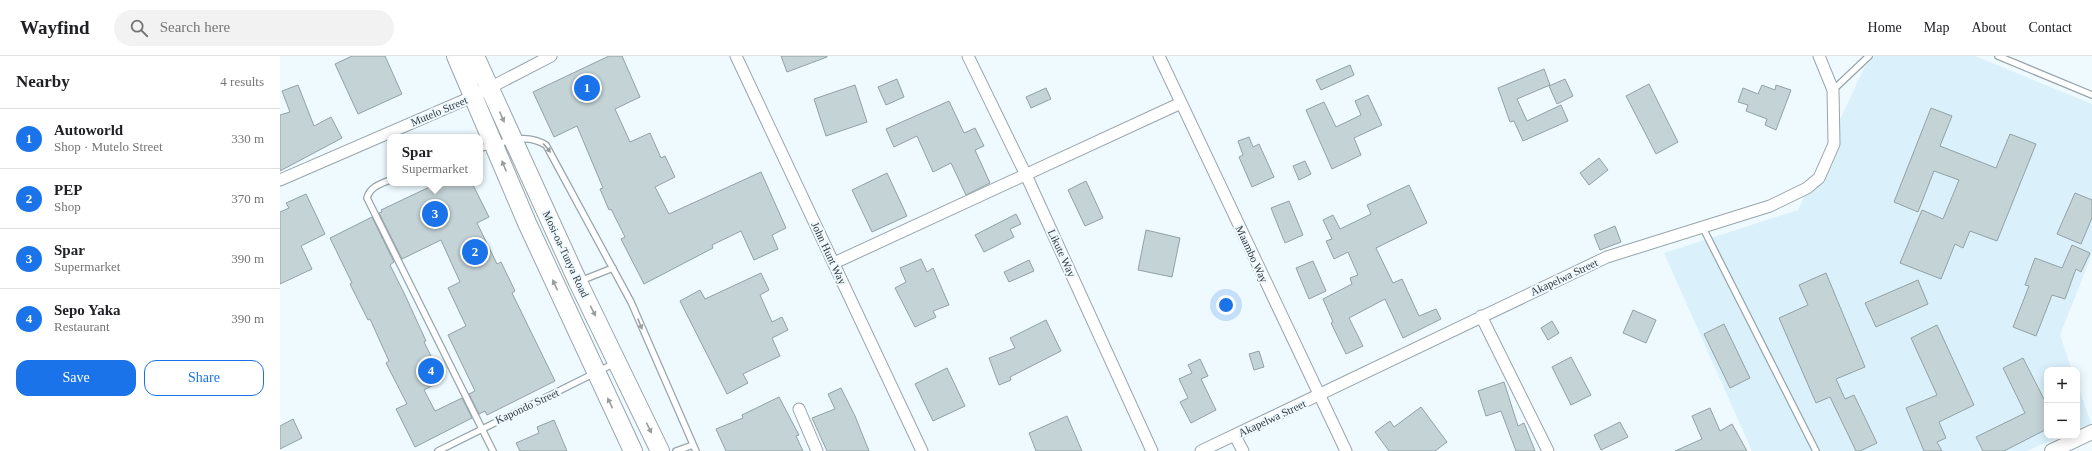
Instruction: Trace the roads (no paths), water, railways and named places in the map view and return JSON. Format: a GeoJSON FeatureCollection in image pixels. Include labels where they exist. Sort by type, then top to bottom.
{"type":"FeatureCollection","features":[{"type":"Feature","properties":{"kind":"highway","name":"Mosi-oa-Tunya Road"},"geometry":{"type":"LineString","coordinates":[[456,56],[482,92]]}},
{"type":"Feature","properties":{"kind":"highway","name":"Mosi-oa-Tunya Road"},"geometry":{"type":"LineString","coordinates":[[475,56],[495,144],[526,223],[633,451]]}},
{"type":"Feature","properties":{"kind":"highway","name":"Mosi-oa-Tunya Road"},"geometry":{"type":"LineString","coordinates":[[495,144],[578,282],[660,451]]}},
{"type":"Feature","properties":{"kind":"street","name":"Mutelo Street"},"geometry":{"type":"LineString","coordinates":[[280,180],[482,92],[551,56]]}},
{"type":"Feature","properties":{"kind":"street","name":"John Hunt Way"},"geometry":{"type":"LineString","coordinates":[[736,56],[922,451]]}},
{"type":"Feature","properties":{"kind":"street","name":"Likute Way"},"geometry":{"type":"LineString","coordinates":[[968,56],[1026,175],[1152,451]]}},
{"type":"Feature","properties":{"kind":"street","name":"Maambo Way"},"geometry":{"type":"LineString","coordinates":[[1159,56],[1346,451]]}},
{"type":"Feature","properties":{"kind":"street","name":"Akapelwa Street"},"geometry":{"type":"LineString","coordinates":[[1201,451],[1320,396],[1481,316],[1607,257],[1770,206],[1807,188],[1819,178],[1834,144],[1833,90],[1819,56]]}},
{"type":"Feature","properties":{"kind":"street"},"geometry":{"type":"LineString","coordinates":[[834,263],[1181,104]]}},
{"type":"Feature","properties":{"kind":"street"},"geometry":{"type":"LineString","coordinates":[[1481,316],[1548,451]]}},
{"type":"Feature","properties":{"kind":"street"},"geometry":{"type":"LineString","coordinates":[[799,409],[818,451]]}},
{"type":"Feature","properties":{"kind":"street"},"geometry":{"type":"LineString","coordinates":[[2052,451],[2092,432]]}},
{"type":"Feature","properties":{"kind":"street"},"geometry":{"type":"LineString","coordinates":[[1235,436],[1243,451]]}},
{"type":"Feature","properties":{"kind":"lane"},"geometry":{"type":"LineString","coordinates":[[1833,90],[1869,56]]}},
{"type":"Feature","properties":{"kind":"lane"},"geometry":{"type":"LineString","coordinates":[[1998,56],[2092,95]]}},
{"type":"Feature","properties":{"kind":"lane"},"geometry":{"type":"LineString","coordinates":[[495,144],[526,137],[538,140],[546,145],[631,302],[694,448],[676,451]]}},
{"type":"Feature","properties":{"kind":"lane"},"geometry":{"type":"LineString","coordinates":[[387,181],[372,188],[368,192],[367,198],[493,451]]}},
{"type":"Feature","properties":{"kind":"lane"},"geometry":{"type":"LineString","coordinates":[[1703,228],[1816,451]]}},
{"type":"Feature","properties":{"kind":"lane"},"geometry":{"type":"LineString","coordinates":[[578,282],[613,268]]}},
{"type":"Feature","properties":{"kind":"lane","name":"Kapondo Street"},"geometry":{"type":"LineString","coordinates":[[438,451],[482,428],[596,374],[617,362]]}},
{"type":"Feature","properties":{"kind":"place","name":"Autoworld"},"geometry":{"type":"Point","coordinates":[587,88]}},
{"type":"Feature","properties":{"kind":"place","name":"Spar"},"geometry":{"type":"Point","coordinates":[435,214]}},
{"type":"Feature","properties":{"kind":"place","name":"PEP"},"geometry":{"type":"Point","coordinates":[475,252]}},
{"type":"Feature","properties":{"kind":"place","name":"Sepo Yaka"},"geometry":{"type":"Point","coordinates":[431,371]}}]}
